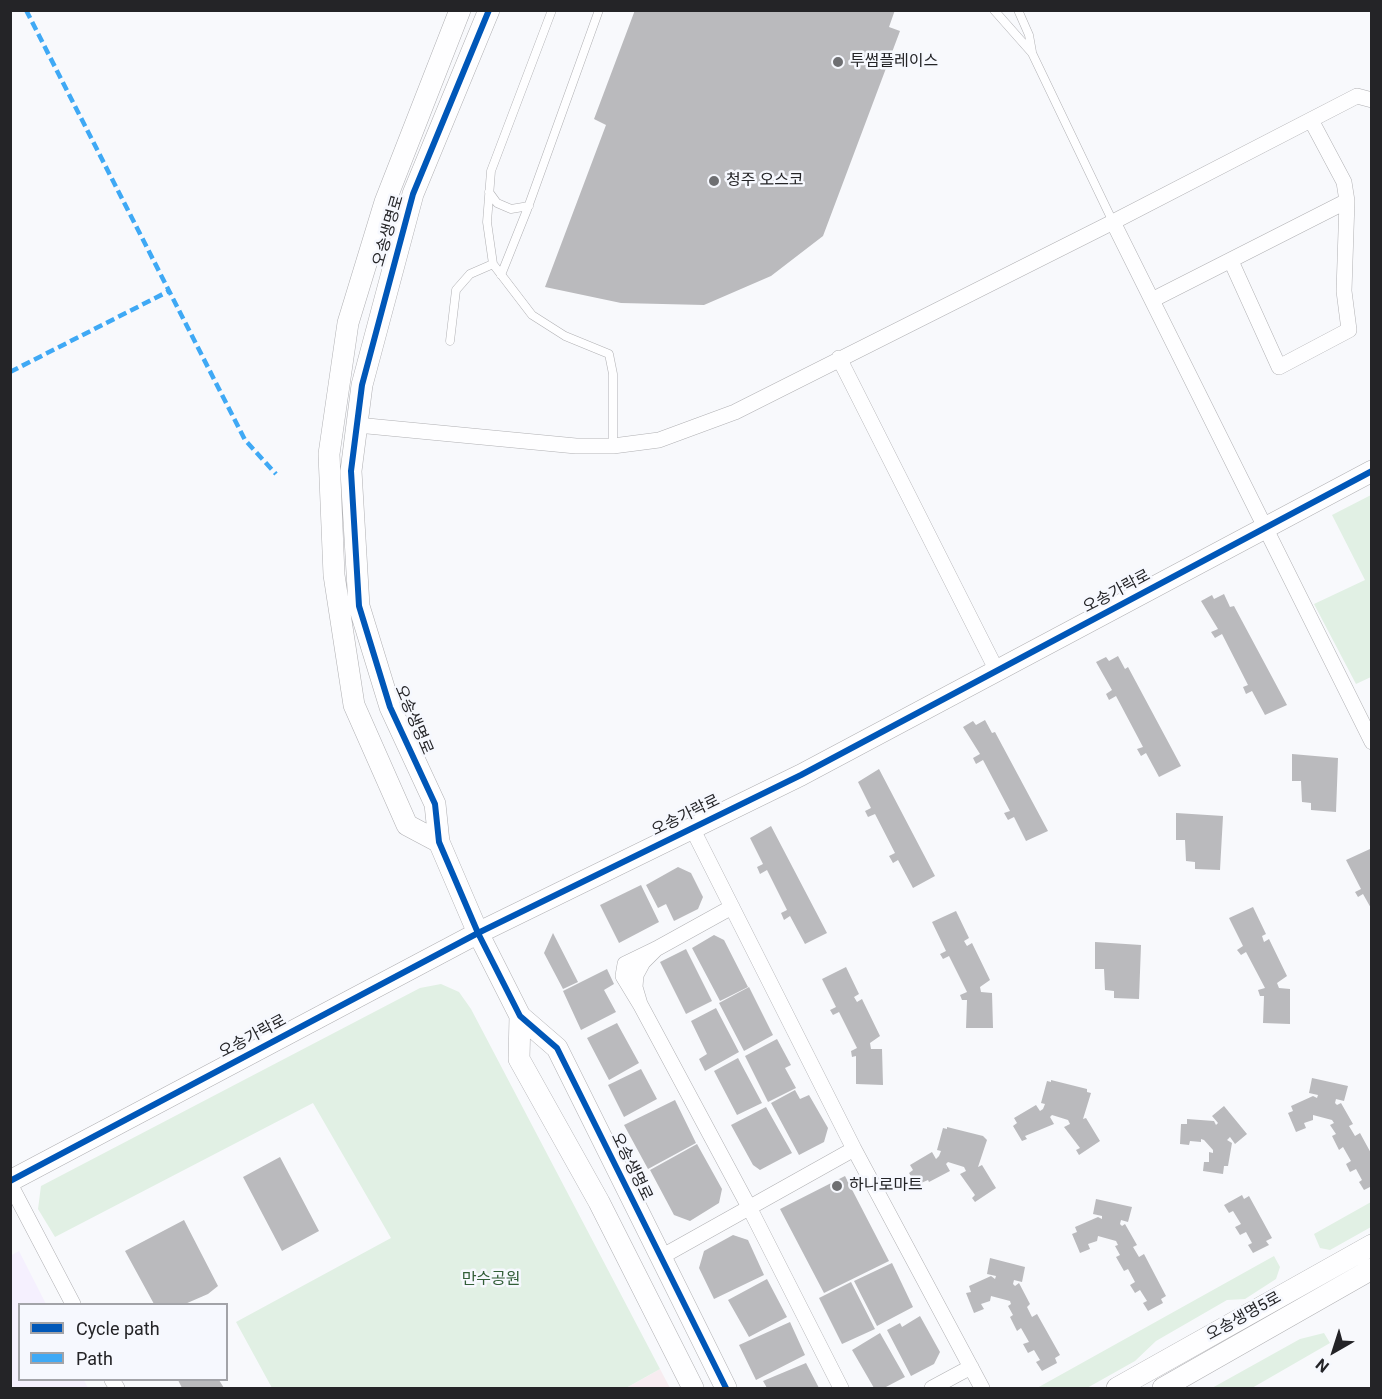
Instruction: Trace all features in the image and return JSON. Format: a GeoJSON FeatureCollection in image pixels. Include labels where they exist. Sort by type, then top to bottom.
{"type":"FeatureCollection","features":[{"type":"Feature","properties":{"kind":"street","name":"오송생명로"},"geometry":{"type":"LineString","coordinates":[[439,842],[407,825],[354,705],[334,575],[329,454],[348,323],[385,202],[460,10]]}},
{"type":"Feature","properties":{"kind":"street","name":"오송생명로"},"geometry":{"type":"LineString","coordinates":[[489,10],[413,194],[379,314],[362,385],[351,471],[359,606],[390,707],[435,804],[439,842],[478,933],[520,1016],[557,1048],[726,1389]]}},
{"type":"Feature","properties":{"kind":"street"},"geometry":{"type":"LineString","coordinates":[[357,425],[576,447],[613,446],[659,440],[735,412],[1113,222],[1357,96],[1371,100]]}},
{"type":"Feature","properties":{"kind":"street"},"geometry":{"type":"LineString","coordinates":[[1231,261],[1279,367],[1349,330],[1344,291],[1347,201],[1344,182],[1311,120]]}},
{"type":"Feature","properties":{"kind":"street"},"geometry":{"type":"LineString","coordinates":[[1154,299],[1347,201]]}},
{"type":"Feature","properties":{"kind":"street"},"geometry":{"type":"LineString","coordinates":[[1113,222],[1154,299],[1371,742]]}},
{"type":"Feature","properties":{"kind":"street"},"geometry":{"type":"LineString","coordinates":[[839,358],[997,671]]}},
{"type":"Feature","properties":{"kind":"street","name":"오송가락로"},"geometry":{"type":"LineString","coordinates":[[10,1183],[478,933],[801,775],[1267,529],[1371,471]]}},
{"type":"Feature","properties":{"kind":"street","name":"오송가락로"},"geometry":{"type":"LineString","coordinates":[[692,828],[854,1149]]}},
{"type":"Feature","properties":{"kind":"street"},"geometry":{"type":"LineString","coordinates":[[732,906],[657,949],[628,961],[623,967],[623,976],[749,1207],[841,1389]]}},
{"type":"Feature","properties":{"kind":"street","name":"오송생명로"},"geometry":{"type":"LineString","coordinates":[[520,1016],[519,1059],[599,1202],[693,1389]]}},
{"type":"Feature","properties":{"kind":"street"},"geometry":{"type":"LineString","coordinates":[[661,1257],[854,1149],[982,1389]]}},
{"type":"Feature","properties":{"kind":"street"},"geometry":{"type":"LineString","coordinates":[[10,1183],[72,1303]]}},
{"type":"Feature","properties":{"kind":"street","name":"오송생명5로"},"geometry":{"type":"LineString","coordinates":[[1117,1389],[1371,1245]]}},
{"type":"Feature","properties":{"kind":"street","name":"오송생명5로"},"geometry":{"type":"LineString","coordinates":[[1163,1389],[1371,1269]]}},
{"type":"Feature","properties":{"kind":"street"},"geometry":{"type":"LineString","coordinates":[[932,1389],[971,1367]]}},
{"type":"Feature","properties":{"kind":"lane"},"geometry":{"type":"LineString","coordinates":[[552,10],[491,171],[487,222],[493,264],[532,315],[565,336],[609,354],[613,374],[613,446]]}},
{"type":"Feature","properties":{"kind":"lane"},"geometry":{"type":"LineString","coordinates":[[501,274],[529,206],[599,10]]}},
{"type":"Feature","properties":{"kind":"lane"},"geometry":{"type":"LineString","coordinates":[[994,10],[1032,53],[1113,222]]}},
{"type":"Feature","properties":{"kind":"lane"},"geometry":{"type":"LineString","coordinates":[[1018,10],[1029,35],[1032,53]]}},
{"type":"Feature","properties":{"kind":"lane"},"geometry":{"type":"LineString","coordinates":[[489,192],[497,203],[511,209],[529,206]]}},
{"type":"Feature","properties":{"kind":"lane"},"geometry":{"type":"LineString","coordinates":[[450,341],[456,290],[470,274],[493,264]]}},
{"type":"Feature","properties":{"kind":"shaded area"},"geometry":{"type":"Polygon","coordinates":[[[19,1251],[45,1303],[18,1303],[18,1381],[84,1381],[88,1388],[11,1388],[10,1256],[19,1251]]]}},
{"type":"Feature","properties":{"kind":"shaded area"},"geometry":{"type":"Polygon","coordinates":[[[660,1369],[670,1388],[626,1388],[660,1369]]]}},
{"type":"Feature","properties":{"kind":"green space"},"geometry":{"type":"Polygon","coordinates":[[[1371,495],[1371,677],[1356,684],[1314,604],[1365,580],[1332,515],[1371,495]]]}},
{"type":"Feature","properties":{"kind":"green space","name":"만수공원"},"geometry":{"type":"Polygon","coordinates":[[[441,984],[459,992],[471,1009],[660,1369],[626,1388],[272,1388],[236,1322],[391,1238],[313,1103],[55,1237],[38,1209],[41,1186],[420,988],[441,984]]]}},
{"type":"Feature","properties":{"kind":"green space"},"geometry":{"type":"Polygon","coordinates":[[[1371,1202],[1371,1227],[1330,1250],[1320,1248],[1314,1234],[1371,1202]]]}},
{"type":"Feature","properties":{"kind":"green space"},"geometry":{"type":"Polygon","coordinates":[[[1274,1256],[1280,1267],[1276,1279],[1245,1299],[1227,1300],[1156,1341],[1135,1361],[1087,1388],[1037,1388],[1274,1256]]]}},
{"type":"Feature","properties":{"kind":"green space"},"geometry":{"type":"Polygon","coordinates":[[[1324,1333],[1330,1343],[1252,1388],[1212,1388],[1300,1339],[1324,1333]]]}},
{"type":"Feature","properties":{"kind":"building","name":"청주 오스코"},"geometry":{"type":"Polygon","coordinates":[[[635,10],[895,10],[889,27],[900,31],[823,236],[771,276],[704,305],[621,303],[545,287],[606,125],[594,119],[635,10]]]}},
{"type":"Feature","properties":{"kind":"building"},"geometry":{"type":"Polygon","coordinates":[[[1224,594],[1230,607],[1234,606],[1287,705],[1265,715],[1252,691],[1246,694],[1243,687],[1248,685],[1222,634],[1215,638],[1211,632],[1218,629],[1201,601],[1212,595],[1214,599],[1224,594]]]}},
{"type":"Feature","properties":{"kind":"building"},"geometry":{"type":"Polygon","coordinates":[[[1118,656],[1125,669],[1128,667],[1181,766],[1159,777],[1146,753],[1141,756],[1137,749],[1143,747],[1116,696],[1109,700],[1106,694],[1112,690],[1096,662],[1106,657],[1109,661],[1118,656]]]}},
{"type":"Feature","properties":{"kind":"building"},"geometry":{"type":"Polygon","coordinates":[[[985,720],[992,733],[995,732],[1048,831],[1026,841],[1014,817],[1008,820],[1004,813],[1010,811],[983,760],[976,764],[973,758],[980,754],[963,727],[973,721],[976,725],[985,720]]]}},
{"type":"Feature","properties":{"kind":"building"},"geometry":{"type":"Polygon","coordinates":[[[1292,754],[1338,758],[1336,812],[1311,810],[1311,803],[1302,802],[1301,781],[1292,781],[1292,754]]]}},
{"type":"Feature","properties":{"kind":"building"},"geometry":{"type":"Polygon","coordinates":[[[879,769],[935,876],[913,888],[898,860],[893,863],[889,856],[895,853],[875,814],[868,817],[865,811],[871,808],[858,782],[879,769]]]}},
{"type":"Feature","properties":{"kind":"building"},"geometry":{"type":"Polygon","coordinates":[[[1176,813],[1223,816],[1220,870],[1195,869],[1195,862],[1186,861],[1185,840],[1176,840],[1176,813]]]}},
{"type":"Feature","properties":{"kind":"building"},"geometry":{"type":"Polygon","coordinates":[[[771,826],[827,933],[805,944],[790,916],[784,920],[781,913],[787,910],[767,870],[760,874],[757,867],[763,864],[750,838],[771,826]]]}},
{"type":"Feature","properties":{"kind":"building"},"geometry":{"type":"Polygon","coordinates":[[[1370,849],[1372,851],[1372,910],[1363,894],[1358,897],[1355,892],[1361,889],[1346,860],[1370,849]]]}},
{"type":"Feature","properties":{"kind":"building"},"geometry":{"type":"Polygon","coordinates":[[[678,867],[691,873],[703,897],[698,909],[674,921],[666,904],[658,908],[646,885],[678,867]]]}},
{"type":"Feature","properties":{"kind":"building"},"geometry":{"type":"Polygon","coordinates":[[[641,885],[659,922],[619,943],[600,905],[641,885]]]}},
{"type":"Feature","properties":{"kind":"building"},"geometry":{"type":"Polygon","coordinates":[[[1253,907],[1266,934],[1262,936],[1264,942],[1269,939],[1287,976],[1277,983],[1279,988],[1290,989],[1290,1024],[1263,1023],[1264,996],[1260,996],[1258,990],[1265,988],[1246,952],[1241,955],[1237,950],[1243,946],[1229,918],[1253,907]]]}},
{"type":"Feature","properties":{"kind":"building"},"geometry":{"type":"Polygon","coordinates":[[[956,911],[969,938],[964,941],[967,946],[972,943],[990,980],[980,987],[981,992],[992,993],[993,1028],[966,1028],[967,1000],[962,1000],[960,995],[967,992],[949,956],[943,959],[940,954],[946,951],[932,922],[956,911]]]}},
{"type":"Feature","properties":{"kind":"building"},"geometry":{"type":"Polygon","coordinates":[[[553,933],[578,982],[563,989],[544,953],[553,933]]]}},
{"type":"Feature","properties":{"kind":"building"},"geometry":{"type":"Polygon","coordinates":[[[714,935],[724,940],[748,987],[720,1001],[692,948],[714,935]]]}},
{"type":"Feature","properties":{"kind":"building"},"geometry":{"type":"Polygon","coordinates":[[[1095,942],[1141,945],[1139,999],[1114,998],[1114,991],[1105,990],[1104,969],[1095,969],[1095,942]]]}},
{"type":"Feature","properties":{"kind":"building"},"geometry":{"type":"Polygon","coordinates":[[[686,949],[712,1001],[686,1014],[660,962],[686,949]]]}},
{"type":"Feature","properties":{"kind":"building"},"geometry":{"type":"Polygon","coordinates":[[[846,967],[859,994],[854,997],[857,1002],[862,999],[880,1036],[870,1043],[871,1049],[882,1049],[883,1085],[856,1084],[856,1056],[852,1057],[851,1051],[857,1048],[839,1012],[833,1015],[830,1010],[836,1007],[822,979],[846,967]]]}},
{"type":"Feature","properties":{"kind":"building"},"geometry":{"type":"Polygon","coordinates":[[[607,969],[614,984],[604,990],[616,1012],[581,1030],[563,991],[607,969]]]}},
{"type":"Feature","properties":{"kind":"building"},"geometry":{"type":"Polygon","coordinates":[[[749,987],[773,1035],[744,1051],[719,1003],[749,987]]]}},
{"type":"Feature","properties":{"kind":"building"},"geometry":{"type":"Polygon","coordinates":[[[716,1008],[739,1052],[705,1071],[699,1059],[707,1054],[691,1021],[716,1008]]]}},
{"type":"Feature","properties":{"kind":"building"},"geometry":{"type":"Polygon","coordinates":[[[617,1023],[639,1063],[609,1080],[587,1038],[617,1023]]]}},
{"type":"Feature","properties":{"kind":"building"},"geometry":{"type":"Polygon","coordinates":[[[777,1039],[791,1065],[785,1068],[796,1088],[768,1102],[745,1056],[777,1039]]]}},
{"type":"Feature","properties":{"kind":"building"},"geometry":{"type":"Polygon","coordinates":[[[738,1058],[762,1103],[737,1115],[714,1071],[738,1058]]]}},
{"type":"Feature","properties":{"kind":"building"},"geometry":{"type":"Polygon","coordinates":[[[641,1069],[657,1099],[624,1117],[608,1085],[641,1069]]]}},
{"type":"Feature","properties":{"kind":"building"},"geometry":{"type":"Polygon","coordinates":[[[1312,1078],[1348,1086],[1344,1101],[1336,1099],[1335,1103],[1337,1105],[1341,1103],[1353,1124],[1349,1126],[1355,1136],[1360,1133],[1372,1155],[1372,1186],[1364,1190],[1359,1182],[1362,1180],[1356,1169],[1350,1172],[1346,1164],[1351,1161],[1343,1147],[1339,1150],[1332,1136],[1336,1134],[1330,1125],[1334,1123],[1332,1120],[1313,1115],[1313,1120],[1304,1123],[1306,1128],[1296,1132],[1288,1113],[1293,1111],[1291,1106],[1313,1096],[1317,1098],[1318,1095],[1309,1093],[1312,1078]]]}},
{"type":"Feature","properties":{"kind":"building"},"geometry":{"type":"Polygon","coordinates":[[[1051,1080],[1087,1089],[1087,1092],[1091,1093],[1083,1119],[1086,1118],[1100,1141],[1079,1155],[1076,1150],[1080,1148],[1064,1127],[1070,1124],[1068,1120],[1052,1115],[1050,1117],[1054,1124],[1025,1136],[1027,1139],[1022,1141],[1013,1126],[1017,1123],[1014,1118],[1036,1105],[1040,1111],[1043,1109],[1045,1104],[1041,1103],[1047,1081],[1051,1082],[1051,1080]]]}},
{"type":"Feature","properties":{"kind":"building"},"geometry":{"type":"Polygon","coordinates":[[[795,1090],[800,1099],[809,1095],[828,1128],[824,1142],[799,1155],[771,1103],[795,1090]]]}},
{"type":"Feature","properties":{"kind":"building"},"geometry":{"type":"Polygon","coordinates":[[[675,1100],[696,1143],[648,1169],[624,1125],[675,1100]]]}},
{"type":"Feature","properties":{"kind":"building"},"geometry":{"type":"Polygon","coordinates":[[[1224,1106],[1247,1134],[1235,1144],[1230,1137],[1227,1140],[1232,1143],[1228,1166],[1224,1166],[1223,1174],[1203,1171],[1204,1162],[1209,1162],[1209,1152],[1213,1153],[1213,1150],[1201,1139],[1201,1142],[1190,1141],[1189,1145],[1180,1144],[1181,1124],[1187,1124],[1187,1119],[1214,1121],[1216,1125],[1218,1123],[1212,1116],[1224,1106]]]}},
{"type":"Feature","properties":{"kind":"building"},"geometry":{"type":"Polygon","coordinates":[[[766,1107],[792,1153],[760,1170],[753,1165],[731,1125],[766,1107]]]}},
{"type":"Feature","properties":{"kind":"building"},"geometry":{"type":"Polygon","coordinates":[[[947,1127],[983,1136],[987,1140],[978,1167],[982,1165],[996,1188],[975,1202],[972,1198],[975,1195],[960,1174],[966,1171],[964,1167],[948,1162],[946,1164],[950,1171],[929,1182],[928,1180],[921,1183],[923,1186],[918,1188],[909,1173],[913,1170],[910,1165],[932,1152],[936,1159],[939,1156],[941,1151],[937,1150],[943,1128],[947,1129],[947,1127]]]}},
{"type":"Feature","properties":{"kind":"building"},"geometry":{"type":"Polygon","coordinates":[[[697,1144],[722,1189],[719,1203],[690,1221],[674,1215],[650,1170],[697,1144]]]}},
{"type":"Feature","properties":{"kind":"building"},"geometry":{"type":"Polygon","coordinates":[[[280,1157],[319,1231],[282,1251],[243,1177],[280,1157]]]}},
{"type":"Feature","properties":{"kind":"building"},"geometry":{"type":"Polygon","coordinates":[[[845,1176],[889,1261],[824,1293],[780,1209],[845,1176]]]}},
{"type":"Feature","properties":{"kind":"building"},"geometry":{"type":"Polygon","coordinates":[[[1242,1195],[1244,1199],[1249,1196],[1272,1238],[1266,1241],[1269,1245],[1253,1253],[1248,1245],[1252,1243],[1246,1232],[1240,1235],[1235,1227],[1241,1224],[1233,1211],[1229,1213],[1224,1205],[1242,1195]]]}},
{"type":"Feature","properties":{"kind":"building"},"geometry":{"type":"Polygon","coordinates":[[[1096,1199],[1132,1207],[1128,1222],[1121,1220],[1120,1224],[1122,1226],[1125,1224],[1137,1245],[1133,1247],[1139,1257],[1144,1254],[1166,1296],[1161,1299],[1163,1303],[1148,1311],[1143,1303],[1147,1301],[1140,1290],[1135,1293],[1130,1285],[1135,1282],[1128,1269],[1124,1271],[1116,1257],[1120,1255],[1115,1246],[1118,1245],[1116,1241],[1098,1236],[1097,1241],[1088,1244],[1090,1249],[1080,1253],[1072,1234],[1077,1232],[1075,1227],[1098,1217],[1102,1219],[1102,1216],[1093,1214],[1096,1199]]]}},
{"type":"Feature","properties":{"kind":"building"},"geometry":{"type":"Polygon","coordinates":[[[184,1220],[218,1286],[208,1294],[187,1303],[153,1303],[125,1251],[184,1220]]]}},
{"type":"Feature","properties":{"kind":"building"},"geometry":{"type":"Polygon","coordinates":[[[733,1235],[748,1240],[764,1275],[714,1299],[699,1268],[704,1251],[733,1235]]]}},
{"type":"Feature","properties":{"kind":"building"},"geometry":{"type":"Polygon","coordinates":[[[990,1258],[1025,1267],[1022,1282],[1014,1280],[1013,1284],[1015,1286],[1019,1283],[1030,1304],[1027,1307],[1032,1317],[1037,1314],[1060,1355],[1055,1358],[1057,1363],[1042,1371],[1036,1362],[1040,1360],[1034,1350],[1028,1353],[1023,1344],[1029,1342],[1021,1328],[1017,1331],[1010,1317],[1013,1315],[1008,1306],[1011,1304],[1010,1301],[991,1296],[990,1301],[981,1304],[984,1309],[974,1313],[966,1293],[971,1292],[969,1286],[991,1276],[995,1279],[996,1276],[987,1274],[990,1258]]]}},
{"type":"Feature","properties":{"kind":"building"},"geometry":{"type":"Polygon","coordinates":[[[892,1263],[913,1307],[877,1326],[854,1281],[892,1263]]]}},
{"type":"Feature","properties":{"kind":"building"},"geometry":{"type":"Polygon","coordinates":[[[767,1279],[787,1317],[749,1337],[728,1300],[767,1279]]]}},
{"type":"Feature","properties":{"kind":"building"},"geometry":{"type":"Polygon","coordinates":[[[851,1282],[875,1329],[842,1344],[819,1298],[851,1282]]]}},
{"type":"Feature","properties":{"kind":"building"},"geometry":{"type":"Polygon","coordinates":[[[920,1316],[940,1352],[934,1364],[911,1376],[887,1330],[900,1323],[902,1327],[920,1316]]]}},
{"type":"Feature","properties":{"kind":"building"},"geometry":{"type":"Polygon","coordinates":[[[790,1322],[805,1355],[756,1380],[739,1345],[790,1322]]]}},
{"type":"Feature","properties":{"kind":"building"},"geometry":{"type":"Polygon","coordinates":[[[880,1333],[905,1377],[884,1388],[874,1388],[852,1350],[880,1333]]]}},
{"type":"Feature","properties":{"kind":"building"},"geometry":{"type":"Polygon","coordinates":[[[806,1363],[819,1388],[767,1388],[763,1381],[806,1363]]]}},
{"type":"Feature","properties":{"kind":"building"},"geometry":{"type":"Polygon","coordinates":[[[178,1381],[220,1381],[224,1388],[182,1388],[178,1381]]]}},
{"type":"Feature","properties":{"kind":"marked path"},"geometry":{"type":"LineString","coordinates":[[26,10],[245,440],[276,474]]}},
{"type":"Feature","properties":{"kind":"marked path"},"geometry":{"type":"LineString","coordinates":[[10,372],[169,291]]}},
{"type":"Feature","properties":{"kind":"cycle path"},"geometry":{"type":"LineString","coordinates":[[489,10],[413,194],[362,385],[351,471],[359,606],[390,707],[435,804],[439,842],[478,933],[520,1016],[557,1048],[726,1388]]}},
{"type":"Feature","properties":{"kind":"cycle path"},"geometry":{"type":"LineString","coordinates":[[10,1181],[478,933],[801,775],[1372,471]]}},
{"type":"Feature","properties":{"kind":"place","name":"투썸플레이스"},"geometry":{"type":"Point","coordinates":[838,62]}},
{"type":"Feature","properties":{"kind":"place","name":"청주 오스코"},"geometry":{"type":"Point","coordinates":[714,181]}},
{"type":"Feature","properties":{"kind":"place","name":"하나로마트"},"geometry":{"type":"Point","coordinates":[837,1186]}}]}
